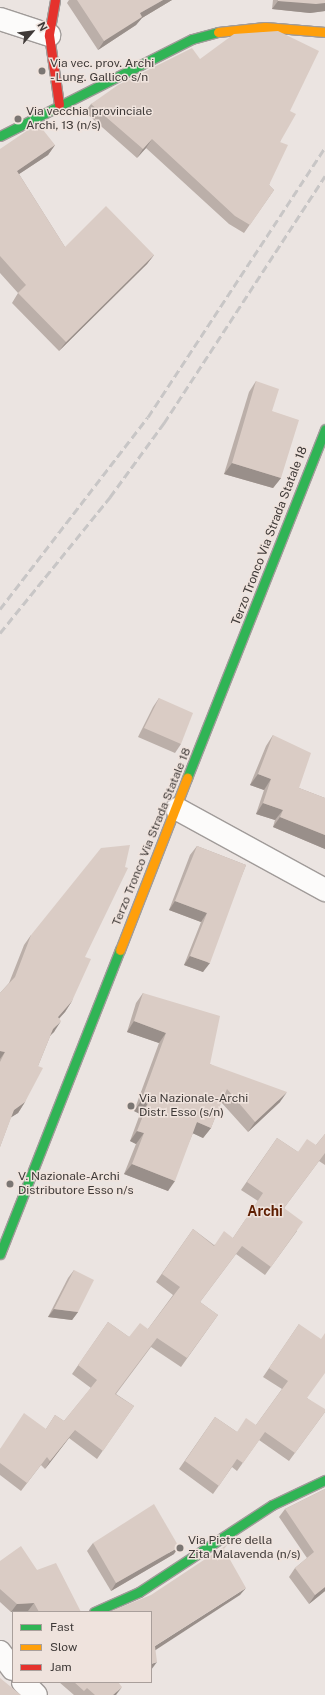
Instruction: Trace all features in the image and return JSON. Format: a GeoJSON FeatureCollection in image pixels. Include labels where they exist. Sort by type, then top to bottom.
{"type":"FeatureCollection","features":[{"type":"Feature","properties":{"kind":"main road"},"geometry":{"type":"LineString","coordinates":[[55,0],[49,35],[59,104]]}},
{"type":"Feature","properties":{"kind":"main road"},"geometry":{"type":"LineString","coordinates":[[0,136],[59,104],[192,39],[220,32],[265,27],[325,32]]}},
{"type":"Feature","properties":{"kind":"main road","name":"Terzo Tronco Via Strada Statale 18"},"geometry":{"type":"LineString","coordinates":[[0,1254],[325,430]]}},
{"type":"Feature","properties":{"kind":"main road"},"geometry":{"type":"LineString","coordinates":[[96,1611],[139,1592],[272,1505],[325,1480]]}},
{"type":"Feature","properties":{"kind":"street"},"geometry":{"type":"LineString","coordinates":[[0,19],[49,35]]}},
{"type":"Feature","properties":{"kind":"street"},"geometry":{"type":"LineString","coordinates":[[176,809],[325,890]]}},
{"type":"Feature","properties":{"kind":"street"},"geometry":{"type":"LineString","coordinates":[[0,1644],[12,1640]]}},
{"type":"Feature","properties":{"kind":"street"},"geometry":{"type":"LineString","coordinates":[[0,1652],[12,1668]]}},
{"type":"Feature","properties":{"kind":"street"},"geometry":{"type":"LineString","coordinates":[[24,1683],[36,1695]]}},
{"type":"Feature","properties":{"kind":"building"},"geometry":{"type":"Polygon","coordinates":[[[77,0],[163,0],[140,13],[142,17],[104,41],[77,0]]]}},
{"type":"Feature","properties":{"kind":"building"},"geometry":{"type":"Polygon","coordinates":[[[278,0],[325,0],[325,3],[316,4],[278,0]]]}},
{"type":"Feature","properties":{"kind":"building"},"geometry":{"type":"Polygon","coordinates":[[[278,31],[319,51],[290,111],[296,114],[280,142],[288,145],[269,185],[274,190],[250,225],[235,216],[152,139],[143,149],[91,104],[118,85],[192,48],[200,59],[234,34],[278,31]]]}},
{"type":"Feature","properties":{"kind":"building"},"geometry":{"type":"Polygon","coordinates":[[[40,126],[55,145],[17,171],[65,247],[106,206],[154,255],[66,342],[18,293],[26,285],[0,256],[0,149],[28,130],[40,126]]]}},
{"type":"Feature","properties":{"kind":"building"},"geometry":{"type":"Polygon","coordinates":[[[256,381],[279,389],[272,411],[299,420],[281,478],[232,463],[256,381]]]}},
{"type":"Feature","properties":{"kind":"building"},"geometry":{"type":"Polygon","coordinates":[[[159,698],[193,713],[181,744],[144,728],[159,698]]]}},
{"type":"Feature","properties":{"kind":"building"},"geometry":{"type":"Polygon","coordinates":[[[273,735],[311,753],[299,788],[325,798],[325,835],[280,817],[283,810],[263,803],[271,779],[258,774],[273,735]]]}},
{"type":"Feature","properties":{"kind":"building"},"geometry":{"type":"Polygon","coordinates":[[[130,845],[125,867],[128,868],[85,957],[91,959],[72,1001],[58,1017],[61,1021],[53,1029],[38,1066],[43,1068],[25,1102],[14,1110],[0,1147],[0,1062],[5,1052],[0,1051],[0,993],[15,977],[31,935],[101,848],[130,845]]]}},
{"type":"Feature","properties":{"kind":"building"},"geometry":{"type":"Polygon","coordinates":[[[197,846],[246,865],[210,963],[190,956],[207,913],[175,901],[197,846]]]}},
{"type":"Feature","properties":{"kind":"building"},"geometry":{"type":"Polygon","coordinates":[[[143,993],[220,1016],[210,1064],[287,1092],[255,1122],[227,1089],[211,1128],[197,1122],[175,1181],[132,1164],[144,1133],[137,1131],[148,1103],[141,1101],[166,1033],[134,1021],[143,993]]]}},
{"type":"Feature","properties":{"kind":"building"},"geometry":{"type":"Polygon","coordinates":[[[325,1134],[325,1153],[284,1208],[303,1222],[271,1267],[242,1246],[200,1302],[218,1315],[187,1358],[157,1338],[115,1394],[134,1406],[103,1451],[75,1430],[50,1461],[47,1457],[27,1483],[0,1463],[0,1449],[24,1413],[46,1429],[55,1415],[64,1421],[97,1380],[78,1365],[108,1322],[129,1337],[140,1323],[148,1329],[180,1287],[162,1274],[193,1229],[214,1246],[224,1231],[233,1238],[263,1193],[247,1182],[277,1138],[298,1152],[307,1139],[316,1145],[325,1134]]]}},
{"type":"Feature","properties":{"kind":"building"},"geometry":{"type":"Polygon","coordinates":[[[74,1270],[94,1280],[78,1312],[54,1309],[74,1270]]]}},
{"type":"Feature","properties":{"kind":"building"},"geometry":{"type":"Polygon","coordinates":[[[299,1324],[321,1339],[325,1333],[325,1373],[307,1398],[325,1409],[325,1412],[295,1453],[265,1432],[243,1463],[237,1459],[219,1486],[185,1461],[215,1417],[237,1432],[246,1418],[256,1425],[288,1381],[269,1368],[299,1324]]]}},
{"type":"Feature","properties":{"kind":"building"},"geometry":{"type":"Polygon","coordinates":[[[325,1489],[325,1587],[315,1595],[295,1568],[314,1552],[285,1509],[325,1489]]]}},
{"type":"Feature","properties":{"kind":"building"},"geometry":{"type":"Polygon","coordinates":[[[154,1504],[179,1547],[116,1583],[93,1543],[154,1504]]]}},
{"type":"Feature","properties":{"kind":"building"},"geometry":{"type":"Polygon","coordinates":[[[228,1544],[224,1549],[246,1588],[155,1646],[157,1662],[152,1664],[152,1611],[111,1611],[151,1595],[228,1544]]]}},
{"type":"Feature","properties":{"kind":"building"},"geometry":{"type":"Polygon","coordinates":[[[21,1546],[37,1570],[56,1563],[80,1611],[38,1611],[34,1603],[17,1604],[0,1589],[0,1561],[21,1546]]]}},
{"type":"Feature","properties":{"kind":"building"},"geometry":{"type":"Polygon","coordinates":[[[0,1678],[21,1695],[0,1695],[0,1678]]]}},
{"type":"Feature","properties":{"kind":"building"},"geometry":{"type":"Polygon","coordinates":[[[75,1683],[119,1683],[122,1687],[113,1695],[95,1695],[87,1688],[84,1691],[75,1683]]]}},
{"type":"Feature","properties":{"kind":"railway"},"geometry":{"type":"LineString","coordinates":[[0,609],[148,417],[325,148]]}},
{"type":"Feature","properties":{"kind":"railway"},"geometry":{"type":"LineString","coordinates":[[0,633],[110,497],[164,423],[325,176]]}},
{"type":"Feature","properties":{"kind":"traffic: fast"},"geometry":{"type":"LineString","coordinates":[[0,136],[192,39],[218,32]]}},
{"type":"Feature","properties":{"kind":"traffic: fast"},"geometry":{"type":"LineString","coordinates":[[187,778],[325,429]]}},
{"type":"Feature","properties":{"kind":"traffic: fast"},"geometry":{"type":"LineString","coordinates":[[0,1254],[120,950]]}},
{"type":"Feature","properties":{"kind":"traffic: fast"},"geometry":{"type":"LineString","coordinates":[[96,1611],[139,1592],[272,1505],[325,1480]]}},
{"type":"Feature","properties":{"kind":"traffic: slow"},"geometry":{"type":"LineString","coordinates":[[218,32],[265,27],[325,32]]}},
{"type":"Feature","properties":{"kind":"traffic: slow"},"geometry":{"type":"LineString","coordinates":[[120,950],[187,778]]}},
{"type":"Feature","properties":{"kind":"traffic: jam"},"geometry":{"type":"LineString","coordinates":[[55,0],[49,35],[59,104]]}},
{"type":"Feature","properties":{"kind":"place","name":"Via vec. prov. Archi - Lung. Gallico s/n"},"geometry":{"type":"Point","coordinates":[42,71]}},
{"type":"Feature","properties":{"kind":"place","name":"Via vecchia provinciale Archi, 13 (n/s)"},"geometry":{"type":"Point","coordinates":[18,119]}},
{"type":"Feature","properties":{"kind":"place","name":"Via Nazionale-Archi Distr. Esso (s/n)"},"geometry":{"type":"Point","coordinates":[131,1106]}},
{"type":"Feature","properties":{"kind":"place","name":"V. Nazionale-Archi Distributore Esso n/s"},"geometry":{"type":"Point","coordinates":[10,1184]}},
{"type":"Feature","properties":{"kind":"place","name":"Via Pietre della Zita Malavenda (n/s)"},"geometry":{"type":"Point","coordinates":[180,1548]}},
{"type":"Feature","properties":{"kind":"district","name":"Archi"},"geometry":{"type":"Point","coordinates":[265,1211]}}]}
